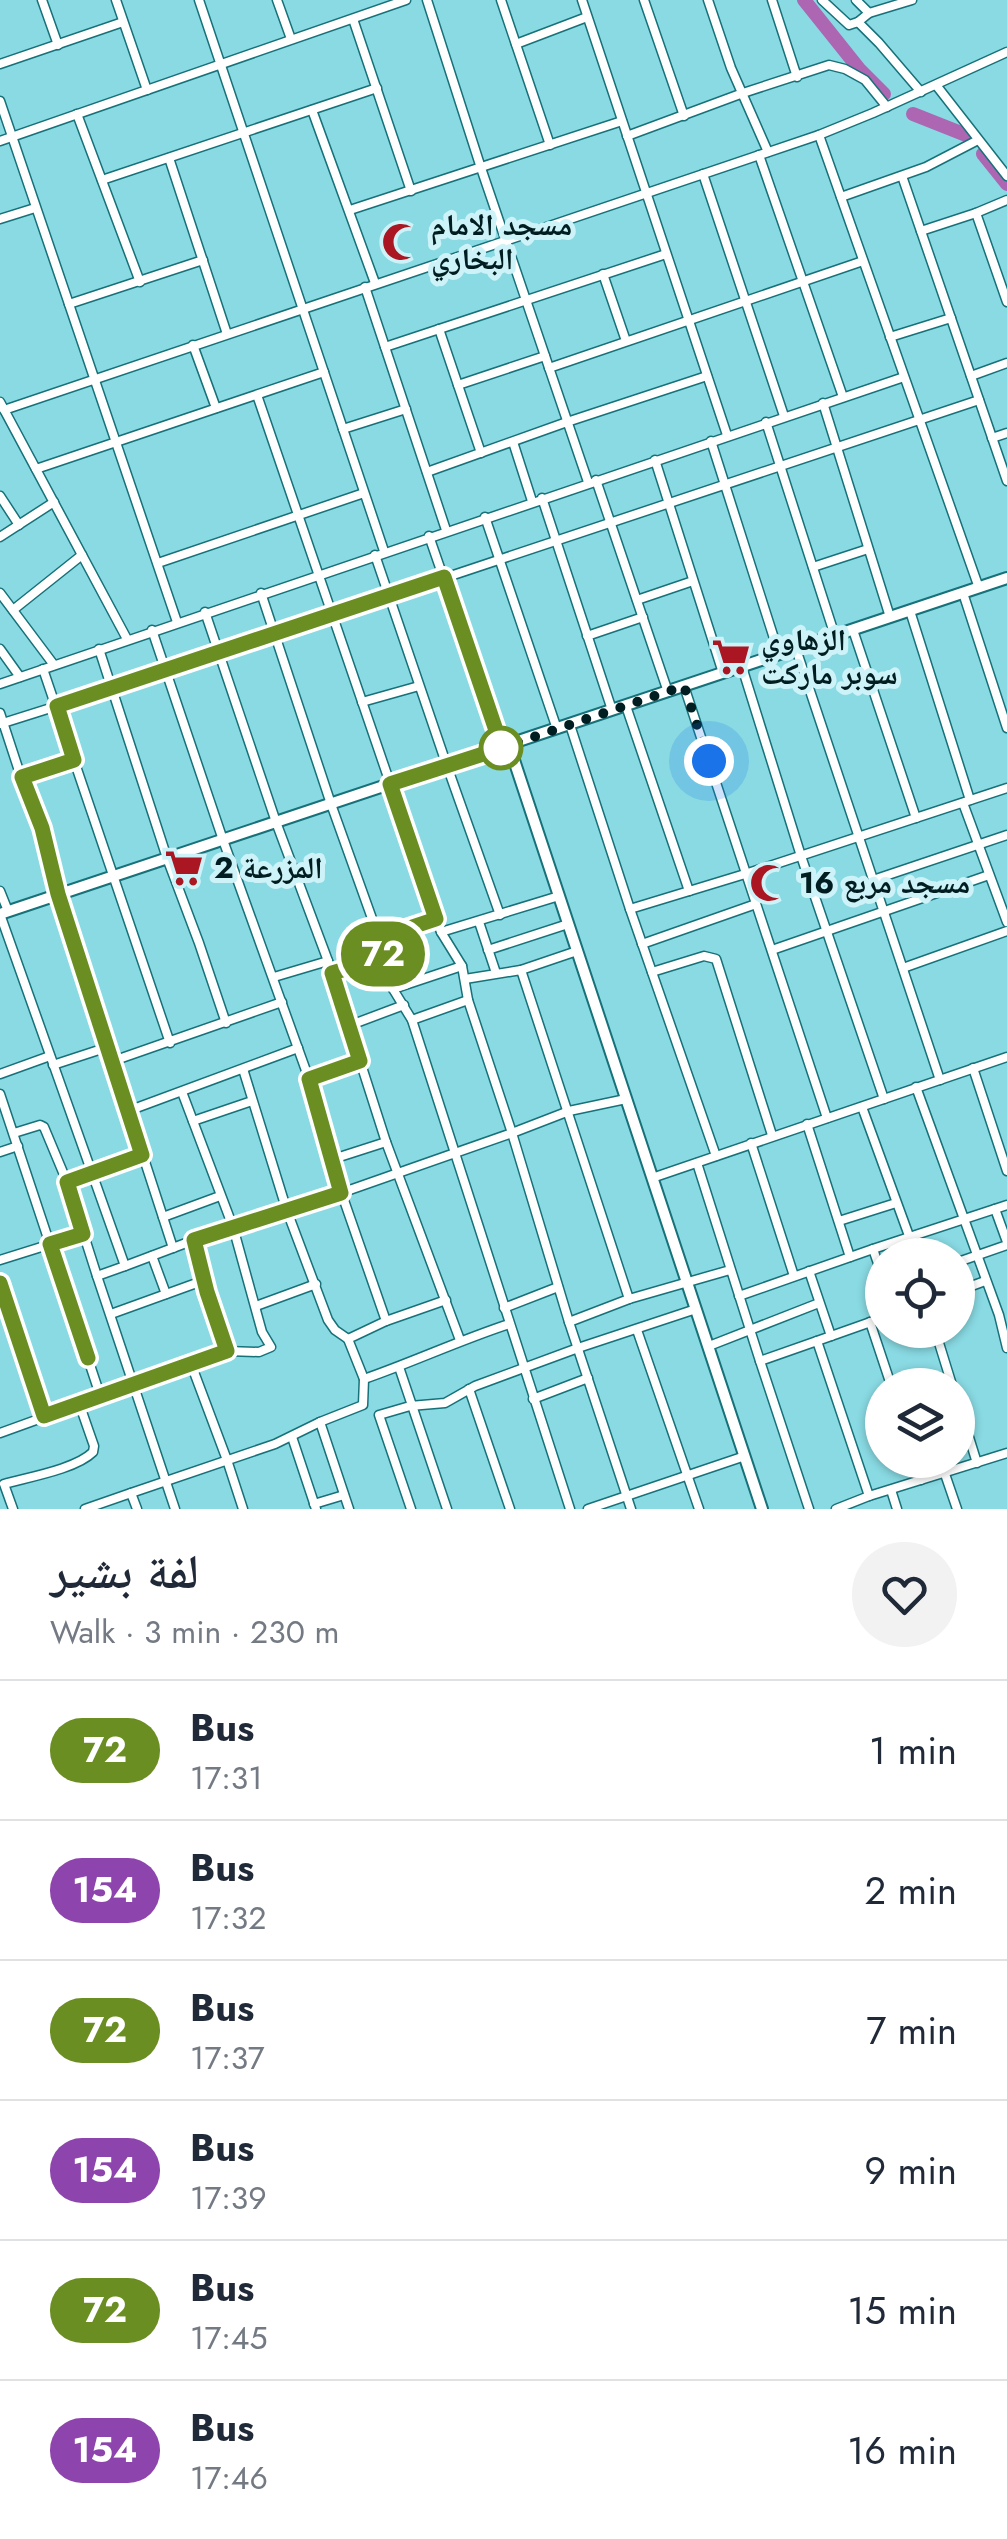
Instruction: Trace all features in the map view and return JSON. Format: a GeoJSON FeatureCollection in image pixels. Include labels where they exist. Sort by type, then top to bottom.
{"type":"FeatureCollection","features":[{"type":"Feature","properties":{"kind":"street"},"geometry":{"type":"LineString","coordinates":[[42,0],[58,44]]}},
{"type":"Feature","properties":{"kind":"street"},"geometry":{"type":"LineString","coordinates":[[116,0],[147,90]]}},
{"type":"Feature","properties":{"kind":"street"},"geometry":{"type":"LineString","coordinates":[[199,0],[364,493],[389,595],[500,915]]}},
{"type":"Feature","properties":{"kind":"street"},"geometry":{"type":"LineString","coordinates":[[277,0],[292,39]]}},
{"type":"Feature","properties":{"kind":"street"},"geometry":{"type":"LineString","coordinates":[[0,141],[406,0]]}},
{"type":"Feature","properties":{"kind":"street"},"geometry":{"type":"LineString","coordinates":[[428,0],[567,422],[610,522],[668,692]]}},
{"type":"Feature","properties":{"kind":"street"},"geometry":{"type":"LineString","coordinates":[[501,0],[550,145]]}},
{"type":"Feature","properties":{"kind":"street"},"geometry":{"type":"LineString","coordinates":[[582,0],[726,435]]}},
{"type":"Feature","properties":{"kind":"street"},"geometry":{"type":"LineString","coordinates":[[644,0],[684,116]]}},
{"type":"Feature","properties":{"kind":"street"},"geometry":{"type":"LineString","coordinates":[[708,0],[731,68],[744,93],[802,282],[844,396]]}},
{"type":"Feature","properties":{"kind":"street"},"geometry":{"type":"LineString","coordinates":[[772,0],[797,76]]}},
{"type":"Feature","properties":{"kind":"street"},"geometry":{"type":"LineString","coordinates":[[822,0],[849,26],[870,12],[912,0]]}},
{"type":"Feature","properties":{"kind":"street"},"geometry":{"type":"LineString","coordinates":[[856,0],[870,12]]}},
{"type":"Feature","properties":{"kind":"street"},"geometry":{"type":"LineString","coordinates":[[516,44],[587,18]]}},
{"type":"Feature","properties":{"kind":"street"},"geometry":{"type":"LineString","coordinates":[[353,19],[412,191]]}},
{"type":"Feature","properties":{"kind":"street"},"geometry":{"type":"LineString","coordinates":[[0,64],[123,22]]}},
{"type":"Feature","properties":{"kind":"street"},"geometry":{"type":"LineString","coordinates":[[858,22],[921,92]]}},
{"type":"Feature","properties":{"kind":"street"},"geometry":{"type":"LineString","coordinates":[[127,639],[2,406],[94,379],[819,135],[1005,53],[1007,66]]}},
{"type":"Feature","properties":{"kind":"street"},"geometry":{"type":"LineString","coordinates":[[627,136],[830,65],[865,80],[887,107]]}},
{"type":"Feature","properties":{"kind":"street"},"geometry":{"type":"LineString","coordinates":[[936,85],[978,140],[1002,163],[1007,176]]}},
{"type":"Feature","properties":{"kind":"street"},"geometry":{"type":"LineString","coordinates":[[102,180],[378,88]]}},
{"type":"Feature","properties":{"kind":"street"},"geometry":{"type":"LineString","coordinates":[[0,101],[178,622]]}},
{"type":"Feature","properties":{"kind":"street"},"geometry":{"type":"LineString","coordinates":[[312,110],[375,284]]}},
{"type":"Feature","properties":{"kind":"street"},"geometry":{"type":"LineString","coordinates":[[77,114],[140,282]]}},
{"type":"Feature","properties":{"kind":"street"},"geometry":{"type":"LineString","coordinates":[[350,210],[622,121]]}},
{"type":"Feature","properties":{"kind":"street"},"geometry":{"type":"LineString","coordinates":[[819,135],[979,588]]}},
{"type":"Feature","properties":{"kind":"street"},"geometry":{"type":"LineString","coordinates":[[841,197],[926,167],[978,140]]}},
{"type":"Feature","properties":{"kind":"street"},"geometry":{"type":"LineString","coordinates":[[169,158],[227,334]]}},
{"type":"Feature","properties":{"kind":"street"},"geometry":{"type":"LineString","coordinates":[[703,174],[784,416]]}},
{"type":"Feature","properties":{"kind":"street"},"geometry":{"type":"LineString","coordinates":[[902,176],[1007,481]]}},
{"type":"Feature","properties":{"kind":"street"},"geometry":{"type":"LineString","coordinates":[[922,232],[1007,200]]}},
{"type":"Feature","properties":{"kind":"street"},"geometry":{"type":"LineString","coordinates":[[0,219],[35,208]]}},
{"type":"Feature","properties":{"kind":"street"},"geometry":{"type":"LineString","coordinates":[[976,214],[1003,275],[1007,302]]}},
{"type":"Feature","properties":{"kind":"street"},"geometry":{"type":"LineString","coordinates":[[385,347],[666,254]]}},
{"type":"Feature","properties":{"kind":"street"},"geometry":{"type":"LineString","coordinates":[[68,304],[204,260]]}},
{"type":"Feature","properties":{"kind":"street"},"geometry":{"type":"LineString","coordinates":[[550,368],[863,260]]}},
{"type":"Feature","properties":{"kind":"street"},"geometry":{"type":"LineString","coordinates":[[604,274],[626,341]]}},
{"type":"Feature","properties":{"kind":"street"},"geometry":{"type":"LineString","coordinates":[[365,287],[446,530]]}},
{"type":"Feature","properties":{"kind":"street"},"geometry":{"type":"LineString","coordinates":[[890,338],[951,318]]}},
{"type":"Feature","properties":{"kind":"street"},"geometry":{"type":"LineString","coordinates":[[439,330],[481,453]]}},
{"type":"Feature","properties":{"kind":"street"},"geometry":{"type":"LineString","coordinates":[[193,345],[216,408]]}},
{"type":"Feature","properties":{"kind":"street"},"geometry":{"type":"LineString","coordinates":[[458,385],[545,356]]}},
{"type":"Feature","properties":{"kind":"street"},"geometry":{"type":"LineString","coordinates":[[971,376],[1007,364]]}},
{"type":"Feature","properties":{"kind":"street"},"geometry":{"type":"LineString","coordinates":[[36,469],[324,372]]}},
{"type":"Feature","properties":{"kind":"street"},"geometry":{"type":"LineString","coordinates":[[427,472],[707,376]]}},
{"type":"Feature","properties":{"kind":"street"},"geometry":{"type":"LineString","coordinates":[[0,684],[904,376]]}},
{"type":"Feature","properties":{"kind":"street"},"geometry":{"type":"LineString","coordinates":[[258,395],[436,919],[462,966],[468,1000],[568,1322],[632,1509]]}},
{"type":"Feature","properties":{"kind":"street"},"geometry":{"type":"LineString","coordinates":[[173,1248],[58,894],[42,828],[1,720],[57,706],[979,400]]}},
{"type":"Feature","properties":{"kind":"street"},"geometry":{"type":"LineString","coordinates":[[823,403],[890,618]]}},
{"type":"Feature","properties":{"kind":"street"},"geometry":{"type":"LineString","coordinates":[[343,429],[406,408]]}},
{"type":"Feature","properties":{"kind":"street"},"geometry":{"type":"LineString","coordinates":[[766,422],[835,636]]}},
{"type":"Feature","properties":{"kind":"street"},"geometry":{"type":"LineString","coordinates":[[992,438],[1007,433]]}},
{"type":"Feature","properties":{"kind":"street"},"geometry":{"type":"LineString","coordinates":[[710,440],[779,654]]}},
{"type":"Feature","properties":{"kind":"street"},"geometry":{"type":"LineString","coordinates":[[513,442],[556,540],[612,710]]}},
{"type":"Feature","properties":{"kind":"street"},"geometry":{"type":"LineString","coordinates":[[654,460],[723,673]]}},
{"type":"Feature","properties":{"kind":"street"},"geometry":{"type":"LineString","coordinates":[[158,563],[364,493]]}},
{"type":"Feature","properties":{"kind":"street"},"geometry":{"type":"LineString","coordinates":[[0,496],[18,524]]}},
{"type":"Feature","properties":{"kind":"street"},"geometry":{"type":"LineString","coordinates":[[0,538],[54,502]]}},
{"type":"Feature","properties":{"kind":"street"},"geometry":{"type":"LineString","coordinates":[[485,517],[556,729]]}},
{"type":"Feature","properties":{"kind":"street"},"geometry":{"type":"LineString","coordinates":[[429,536],[578,951],[762,1509]]}},
{"type":"Feature","properties":{"kind":"street"},"geometry":{"type":"LineString","coordinates":[[813,567],[868,549]]}},
{"type":"Feature","properties":{"kind":"street"},"geometry":{"type":"LineString","coordinates":[[12,610],[82,555]]}},
{"type":"Feature","properties":{"kind":"street"},"geometry":{"type":"LineString","coordinates":[[3,913],[1007,578]]}},
{"type":"Feature","properties":{"kind":"street"},"geometry":{"type":"LineString","coordinates":[[637,600],[693,581]]}},
{"type":"Feature","properties":{"kind":"street"},"geometry":{"type":"LineString","coordinates":[[0,593],[54,665]]}},
{"type":"Feature","properties":{"kind":"street"},"geometry":{"type":"LineString","coordinates":[[261,593],[379,938],[392,989],[412,1020],[570,1509]]}},
{"type":"Feature","properties":{"kind":"street"},"geometry":{"type":"LineString","coordinates":[[964,593],[1007,728]]}},
{"type":"Feature","properties":{"kind":"street"},"geometry":{"type":"LineString","coordinates":[[910,610],[977,846],[1007,922]]}},
{"type":"Feature","properties":{"kind":"street"},"geometry":{"type":"LineString","coordinates":[[205,612],[328,961],[386,1142],[460,1340]]}},
{"type":"Feature","properties":{"kind":"street"},"geometry":{"type":"LineString","coordinates":[[588,636],[643,617]]}},
{"type":"Feature","properties":{"kind":"street"},"geometry":{"type":"LineString","coordinates":[[152,630],[309,1079],[330,1160],[386,1321]]}},
{"type":"Feature","properties":{"kind":"street"},"geometry":{"type":"LineString","coordinates":[[852,630],[916,818]]}},
{"type":"Feature","properties":{"kind":"street"},"geometry":{"type":"LineString","coordinates":[[0,649],[20,677]]}},
{"type":"Feature","properties":{"kind":"street"},"geometry":{"type":"LineString","coordinates":[[98,649],[166,858],[226,1023]]}},
{"type":"Feature","properties":{"kind":"street"},"geometry":{"type":"LineString","coordinates":[[796,649],[940,1080]]}},
{"type":"Feature","properties":{"kind":"street"},"geometry":{"type":"LineString","coordinates":[[742,667],[884,1099]]}},
{"type":"Feature","properties":{"kind":"street"},"geometry":{"type":"LineString","coordinates":[[43,669],[170,1043]]}},
{"type":"Feature","properties":{"kind":"street"},"geometry":{"type":"LineString","coordinates":[[362,702],[420,686]]}},
{"type":"Feature","properties":{"kind":"street"},"geometry":{"type":"LineString","coordinates":[[684,686],[828,1118]]}},
{"type":"Feature","properties":{"kind":"street"},"geometry":{"type":"LineString","coordinates":[[626,706],[689,891]]}},
{"type":"Feature","properties":{"kind":"street"},"geometry":{"type":"LineString","coordinates":[[570,724],[716,1156]]}},
{"type":"Feature","properties":{"kind":"street"},"geometry":{"type":"LineString","coordinates":[[22,777],[74,760]]}},
{"type":"Feature","properties":{"kind":"street"},"geometry":{"type":"LineString","coordinates":[[630,909],[1007,788]]}},
{"type":"Feature","properties":{"kind":"street"},"geometry":{"type":"LineString","coordinates":[[873,880],[1007,835]]}},
{"type":"Feature","properties":{"kind":"street"},"geometry":{"type":"LineString","coordinates":[[772,950],[989,876]]}},
{"type":"Feature","properties":{"kind":"street"},"geometry":{"type":"LineString","coordinates":[[0,891],[3,913],[52,1061],[125,1266]]}},
{"type":"Feature","properties":{"kind":"street"},"geometry":{"type":"LineString","coordinates":[[996,894],[1007,891]]}},
{"type":"Feature","properties":{"kind":"street"},"geometry":{"type":"LineString","coordinates":[[441,932],[559,896]]}},
{"type":"Feature","properties":{"kind":"street"},"geometry":{"type":"LineString","coordinates":[[642,944],[756,904]]}},
{"type":"Feature","properties":{"kind":"street"},"geometry":{"type":"LineString","coordinates":[[379,938],[436,919]]}},
{"type":"Feature","properties":{"kind":"street"},"geometry":{"type":"LineString","coordinates":[[479,922],[496,973]]}},
{"type":"Feature","properties":{"kind":"street"},"geometry":{"type":"LineString","coordinates":[[488,950],[568,924]]}},
{"type":"Feature","properties":{"kind":"street"},"geometry":{"type":"LineString","coordinates":[[903,968],[1007,931]]}},
{"type":"Feature","properties":{"kind":"street"},"geometry":{"type":"LineString","coordinates":[[465,979],[522,970],[578,951]]}},
{"type":"Feature","properties":{"kind":"street"},"geometry":{"type":"LineString","coordinates":[[652,972],[704,956],[716,960],[772,1136]]}},
{"type":"Feature","properties":{"kind":"street"},"geometry":{"type":"LineString","coordinates":[[332,973],[383,958]]}},
{"type":"Feature","properties":{"kind":"street"},"geometry":{"type":"LineString","coordinates":[[274,977],[328,961]]}},
{"type":"Feature","properties":{"kind":"street"},"geometry":{"type":"LineString","coordinates":[[392,989],[462,966]]}},
{"type":"Feature","properties":{"kind":"street"},"geometry":{"type":"LineString","coordinates":[[522,970],[629,1299]]}},
{"type":"Feature","properties":{"kind":"street"},"geometry":{"type":"LineString","coordinates":[[412,1020],[468,1000]]}},
{"type":"Feature","properties":{"kind":"street"},"geometry":{"type":"LineString","coordinates":[[113,1061],[282,1002]]}},
{"type":"Feature","properties":{"kind":"street"},"geometry":{"type":"LineString","coordinates":[[348,1026],[404,1005]]}},
{"type":"Feature","properties":{"kind":"street"},"geometry":{"type":"LineString","coordinates":[[0,1074],[108,1047]]}},
{"type":"Feature","properties":{"kind":"street"},"geometry":{"type":"LineString","coordinates":[[128,1111],[298,1048]]}},
{"type":"Feature","properties":{"kind":"street"},"geometry":{"type":"LineString","coordinates":[[652,1178],[1007,1057]]}},
{"type":"Feature","properties":{"kind":"street"},"geometry":{"type":"LineString","coordinates":[[309,1079],[360,1061]]}},
{"type":"Feature","properties":{"kind":"street"},"geometry":{"type":"LineString","coordinates":[[973,1068],[1007,1171]]}},
{"type":"Feature","properties":{"kind":"street"},"geometry":{"type":"LineString","coordinates":[[243,1069],[287,1212],[332,1326],[348,1339],[364,1380],[364,1406]]}},
{"type":"Feature","properties":{"kind":"street"},"geometry":{"type":"LineString","coordinates":[[916,1088],[1007,1348]]}},
{"type":"Feature","properties":{"kind":"street"},"geometry":{"type":"LineString","coordinates":[[0,1433],[227,1351],[259,1352],[270,1347],[262,1332],[233,1227],[182,1092]]}},
{"type":"Feature","properties":{"kind":"street"},"geometry":{"type":"LineString","coordinates":[[0,1094],[100,1395]]}},
{"type":"Feature","properties":{"kind":"street"},"geometry":{"type":"LineString","coordinates":[[98,1276],[569,1110],[626,1098]]}},
{"type":"Feature","properties":{"kind":"street"},"geometry":{"type":"LineString","coordinates":[[194,1121],[252,1100]]}},
{"type":"Feature","properties":{"kind":"street"},"geometry":{"type":"LineString","coordinates":[[862,1107],[909,1237]]}},
{"type":"Feature","properties":{"kind":"street"},"geometry":{"type":"LineString","coordinates":[[807,1124],[850,1257]]}},
{"type":"Feature","properties":{"kind":"street"},"geometry":{"type":"LineString","coordinates":[[14,1133],[42,1125],[67,1182],[175,1509]]}},
{"type":"Feature","properties":{"kind":"street"},"geometry":{"type":"LineString","coordinates":[[330,1160],[386,1142]]}},
{"type":"Feature","properties":{"kind":"street"},"geometry":{"type":"LineString","coordinates":[[750,1143],[794,1276]]}},
{"type":"Feature","properties":{"kind":"street"},"geometry":{"type":"LineString","coordinates":[[0,1152],[18,1146]]}},
{"type":"Feature","properties":{"kind":"street"},"geometry":{"type":"LineString","coordinates":[[67,1182],[142,1155]]}},
{"type":"Feature","properties":{"kind":"street"},"geometry":{"type":"LineString","coordinates":[[696,1163],[808,1509]]}},
{"type":"Feature","properties":{"kind":"street"},"geometry":{"type":"LineString","coordinates":[[162,1216],[220,1196]]}},
{"type":"Feature","properties":{"kind":"street"},"geometry":{"type":"LineString","coordinates":[[839,1221],[896,1203]]}},
{"type":"Feature","properties":{"kind":"street"},"geometry":{"type":"LineString","coordinates":[[906,1238],[1007,1205]]}},
{"type":"Feature","properties":{"kind":"street"},"geometry":{"type":"LineString","coordinates":[[976,1256],[1007,1243],[995,1209]]}},
{"type":"Feature","properties":{"kind":"street"},"geometry":{"type":"LineString","coordinates":[[0,1260],[83,1234]]}},
{"type":"Feature","properties":{"kind":"street"},"geometry":{"type":"LineString","coordinates":[[194,1240],[227,1351]]}},
{"type":"Feature","properties":{"kind":"street"},"geometry":{"type":"LineString","coordinates":[[740,1296],[865,1251]]}},
{"type":"Feature","properties":{"kind":"street"},"geometry":{"type":"LineString","coordinates":[[152,1256],[166,1294]]}},
{"type":"Feature","properties":{"kind":"street"},"geometry":{"type":"LineString","coordinates":[[568,1322],[629,1299],[730,1270]]}},
{"type":"Feature","properties":{"kind":"street"},"geometry":{"type":"LineString","coordinates":[[808,1271],[830,1336]]}},
{"type":"Feature","properties":{"kind":"street"},"geometry":{"type":"LineString","coordinates":[[111,1314],[205,1280]]}},
{"type":"Feature","properties":{"kind":"street"},"geometry":{"type":"LineString","coordinates":[[975,1285],[986,1281]]}},
{"type":"Feature","properties":{"kind":"street"},"geometry":{"type":"LineString","coordinates":[[0,1283],[44,1416]]}},
{"type":"Feature","properties":{"kind":"street"},"geometry":{"type":"LineString","coordinates":[[256,1306],[316,1284]]}},
{"type":"Feature","properties":{"kind":"street"},"geometry":{"type":"LineString","coordinates":[[504,1308],[558,1287]]}},
{"type":"Feature","properties":{"kind":"street"},"geometry":{"type":"LineString","coordinates":[[348,1339],[446,1300]]}},
{"type":"Feature","properties":{"kind":"street"},"geometry":{"type":"LineString","coordinates":[[708,1346],[819,1303]]}},
{"type":"Feature","properties":{"kind":"street"},"geometry":{"type":"LineString","coordinates":[[379,1415],[445,1403],[469,1389],[578,1348],[696,1309]]}},
{"type":"Feature","properties":{"kind":"street"},"geometry":{"type":"LineString","coordinates":[[364,1380],[508,1324]]}},
{"type":"Feature","properties":{"kind":"street"},"geometry":{"type":"LineString","coordinates":[[760,1361],[865,1324]]}},
{"type":"Feature","properties":{"kind":"street"},"geometry":{"type":"LineString","coordinates":[[637,1330],[699,1509]]}},
{"type":"Feature","properties":{"kind":"street"},"geometry":{"type":"LineString","coordinates":[[816,1341],[869,1496]]}},
{"type":"Feature","properties":{"kind":"street"},"geometry":{"type":"LineString","coordinates":[[192,1364],[243,1509]]}},
{"type":"Feature","properties":{"kind":"street"},"geometry":{"type":"LineString","coordinates":[[399,1367],[447,1509]]}},
{"type":"Feature","properties":{"kind":"street"},"geometry":{"type":"LineString","coordinates":[[533,1399],[588,1378]]}},
{"type":"Feature","properties":{"kind":"street"},"geometry":{"type":"LineString","coordinates":[[469,1389],[510,1509]]}},
{"type":"Feature","properties":{"kind":"street"},"geometry":{"type":"LineString","coordinates":[[4,1484],[91,1456],[94,1446],[79,1403]]}},
{"type":"Feature","properties":{"kind":"street"},"geometry":{"type":"LineString","coordinates":[[364,1406],[379,1415],[411,1509]]}},
{"type":"Feature","properties":{"kind":"street"},"geometry":{"type":"LineString","coordinates":[[85,1509],[292,1437],[364,1406]]}},
{"type":"Feature","properties":{"kind":"street"},"geometry":{"type":"LineString","coordinates":[[320,1422],[349,1509]]}},
{"type":"Feature","properties":{"kind":"street"},"geometry":{"type":"LineString","coordinates":[[292,1437],[315,1506],[344,1494]]}},
{"type":"Feature","properties":{"kind":"street"},"geometry":{"type":"LineString","coordinates":[[975,1457],[977,1463],[1005,1454],[1007,1465]]}},
{"type":"Feature","properties":{"kind":"street"},"geometry":{"type":"LineString","coordinates":[[588,1509],[745,1456]]}},
{"type":"Feature","properties":{"kind":"street"},"geometry":{"type":"LineString","coordinates":[[0,1472],[13,1509]]}},
{"type":"Feature","properties":{"kind":"street"},"geometry":{"type":"LineString","coordinates":[[836,1509],[929,1478]]}},
{"type":"Feature","properties":{"kind":"street"},"geometry":{"type":"LineString","coordinates":[[946,1478],[957,1509]]}},
{"type":"Feature","properties":{"kind":"street"},"geometry":{"type":"LineString","coordinates":[[891,1490],[897,1509]]}},
{"type":"Feature","properties":{"kind":"street"},"geometry":{"type":"LineString","coordinates":[[131,1493],[137,1509]]}},
{"type":"Feature","properties":{"kind":"waterway"},"geometry":{"type":"LineString","coordinates":[[804,0],[884,94]]}},
{"type":"Feature","properties":{"kind":"waterway"},"geometry":{"type":"LineString","coordinates":[[913,114],[966,135]]}},
{"type":"Feature","properties":{"kind":"waterway"},"geometry":{"type":"LineString","coordinates":[[983,154],[1007,184]]}},
{"type":"Feature","properties":{"kind":"bus line","name":"72"},"geometry":{"type":"LineString","coordinates":[[0,1283],[44,1416],[227,1351],[194,1240],[341,1193],[309,1079],[360,1061],[332,973],[383,958],[379,938],[436,919],[390,784],[502,748],[444,577],[57,706],[74,760],[22,777],[42,828],[58,894],[142,1155],[67,1182],[83,1234],[50,1244],[88,1358]]}},
{"type":"Feature","properties":{"kind":"place","name":"مسجد الامام البخاري"},"geometry":{"type":"Point","coordinates":[401,242]}},
{"type":"Feature","properties":{"kind":"place","name":"الزهاوي سوبر ماركت"},"geometry":{"type":"Point","coordinates":[731,657]}},
{"type":"Feature","properties":{"kind":"place","name":"المزرعة 2"},"geometry":{"type":"Point","coordinates":[184,868]}},
{"type":"Feature","properties":{"kind":"place","name":"مسجد مربع 16"},"geometry":{"type":"Point","coordinates":[769,883]}},
{"type":"Feature","properties":{"kind":"route"},"geometry":{"type":"LineString","coordinates":[[501,748],[684,686],[709,761]]}}]}
